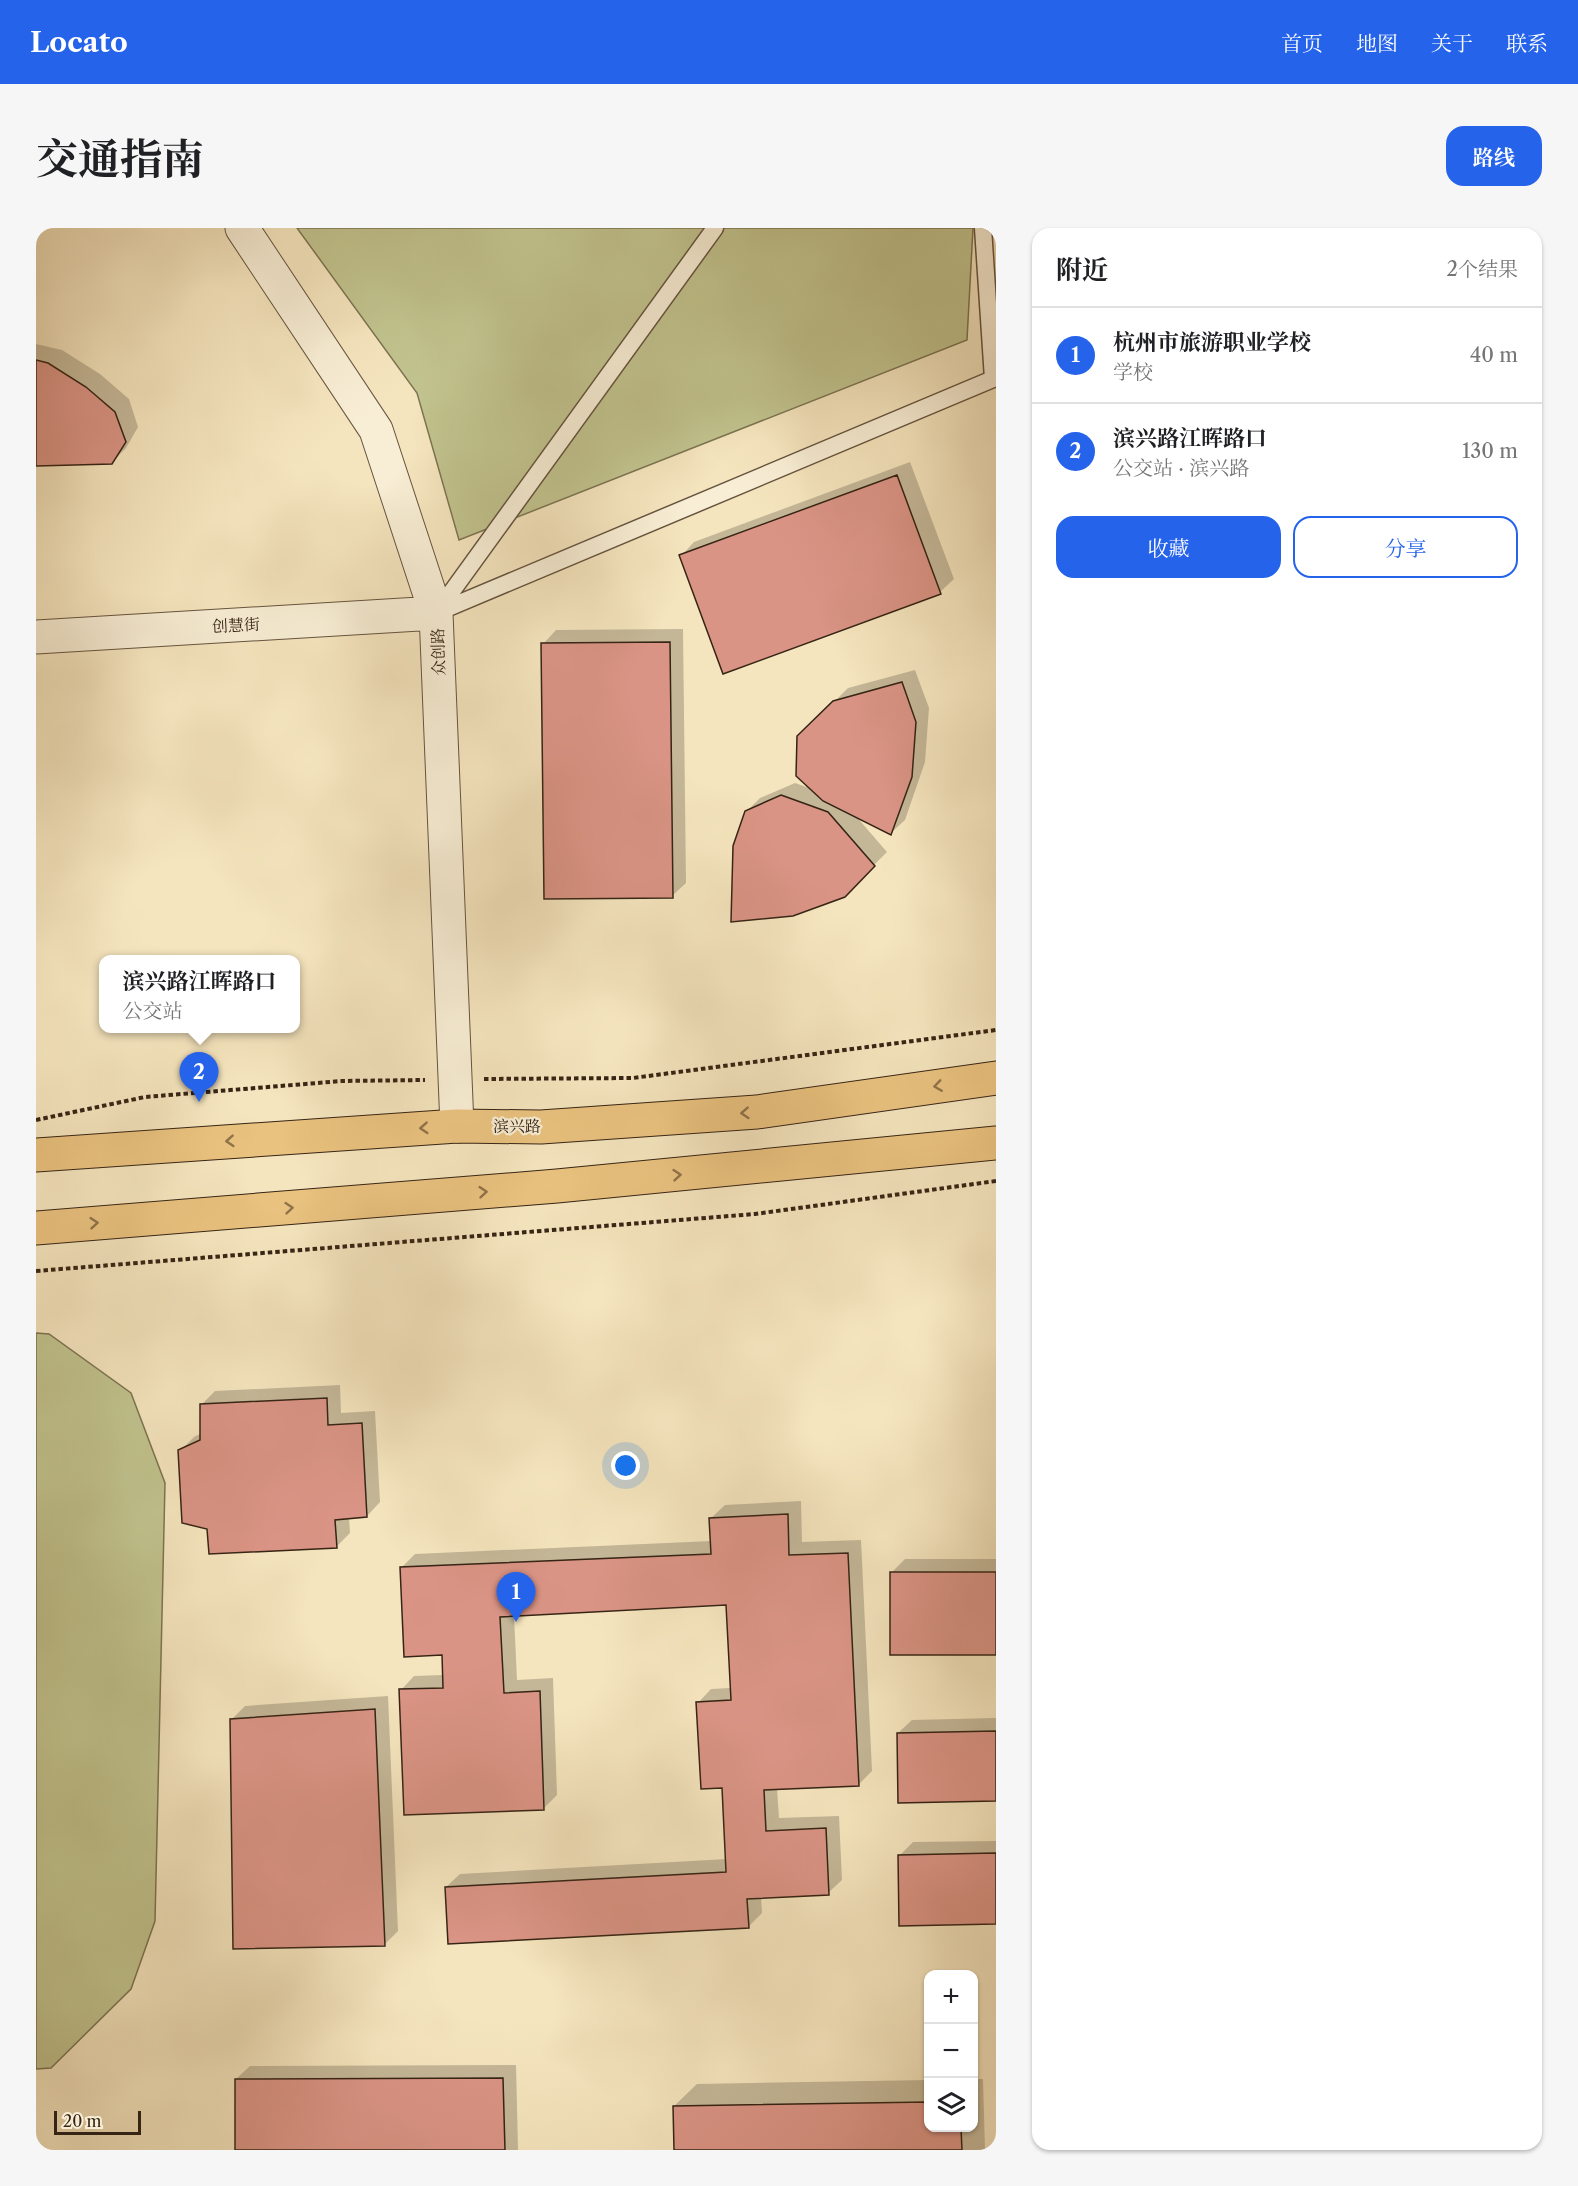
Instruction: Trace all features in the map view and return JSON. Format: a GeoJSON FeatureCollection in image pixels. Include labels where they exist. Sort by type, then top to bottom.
{"type":"FeatureCollection","features":[{"type":"Feature","properties":{"kind":"main road","name":"滨兴路"},"geometry":{"type":"LineString","coordinates":[[36,1155],[457,1125],[541,1127],[757,1112],[996,1078]]}},
{"type":"Feature","properties":{"kind":"main road"},"geometry":{"type":"LineString","coordinates":[[36,1228],[545,1187],[996,1143]]}},
{"type":"Feature","properties":{"kind":"street","name":"众创路"},"geometry":{"type":"LineString","coordinates":[[242,228],[376,430],[436,613],[457,1125]]}},
{"type":"Feature","properties":{"kind":"street","name":"创慧街"},"geometry":{"type":"LineString","coordinates":[[36,637],[436,613]]}},
{"type":"Feature","properties":{"kind":"lane"},"geometry":{"type":"LineString","coordinates":[[436,613],[715,228]]}},
{"type":"Feature","properties":{"kind":"lane"},"geometry":{"type":"LineString","coordinates":[[436,613],[993,379],[983,228]]}},
{"type":"Feature","properties":{"kind":"path"},"geometry":{"type":"LineString","coordinates":[[36,1120],[145,1097],[342,1081],[633,1078],[996,1030]]}},
{"type":"Feature","properties":{"kind":"path"},"geometry":{"type":"LineString","coordinates":[[36,1271],[755,1214],[996,1181]]}},
{"type":"Feature","properties":{"kind":"green space"},"geometry":{"type":"Polygon","coordinates":[[[297,228],[973,228],[967,340],[459,540],[417,393],[297,228]]]}},
{"type":"Feature","properties":{"kind":"green space"},"geometry":{"type":"Polygon","coordinates":[[[36,1333],[49,1334],[131,1393],[165,1483],[155,1921],[131,1989],[51,2068],[36,2069],[36,1333]]]}},
{"type":"Feature","properties":{"kind":"building"},"geometry":{"type":"Polygon","coordinates":[[[36,360],[48,363],[86,387],[115,412],[126,442],[112,464],[36,466],[36,360]]]}},
{"type":"Feature","properties":{"kind":"building"},"geometry":{"type":"Polygon","coordinates":[[[897,475],[941,594],[723,674],[679,555],[897,475]]]}},
{"type":"Feature","properties":{"kind":"building"},"geometry":{"type":"Polygon","coordinates":[[[670,642],[673,898],[544,899],[541,643],[670,642]]]}},
{"type":"Feature","properties":{"kind":"building"},"geometry":{"type":"Polygon","coordinates":[[[902,682],[916,722],[912,777],[891,835],[823,801],[796,776],[797,736],[833,701],[902,682]]]}},
{"type":"Feature","properties":{"kind":"building"},"geometry":{"type":"Polygon","coordinates":[[[781,795],[828,812],[875,866],[845,897],[793,916],[731,922],[733,846],[745,811],[781,795]]]}},
{"type":"Feature","properties":{"kind":"building"},"geometry":{"type":"Polygon","coordinates":[[[327,1398],[328,1425],[362,1423],[367,1517],[335,1520],[337,1548],[209,1554],[207,1529],[182,1523],[178,1450],[200,1440],[200,1404],[327,1398]]]}},
{"type":"Feature","properties":{"kind":"building"},"geometry":{"type":"Polygon","coordinates":[[[788,1514],[789,1555],[848,1553],[859,1786],[764,1790],[766,1831],[826,1828],[829,1895],[747,1899],[749,1928],[448,1944],[445,1887],[726,1872],[722,1788],[701,1789],[696,1702],[731,1700],[726,1605],[500,1617],[504,1693],[540,1691],[544,1810],[404,1815],[399,1689],[443,1688],[442,1655],[404,1657],[400,1567],[711,1554],[709,1518],[788,1514]]]}},
{"type":"Feature","properties":{"kind":"building"},"geometry":{"type":"Polygon","coordinates":[[[890,1572],[996,1572],[996,1655],[890,1655],[890,1572]]]}},
{"type":"Feature","properties":{"kind":"building"},"geometry":{"type":"Polygon","coordinates":[[[375,1709],[385,1946],[233,1949],[230,1719],[375,1709]]]}},
{"type":"Feature","properties":{"kind":"building"},"geometry":{"type":"Polygon","coordinates":[[[996,1731],[996,1801],[898,1803],[897,1733],[996,1731]]]}},
{"type":"Feature","properties":{"kind":"building"},"geometry":{"type":"Polygon","coordinates":[[[996,1853],[996,1924],[899,1926],[898,1855],[996,1853]]]}},
{"type":"Feature","properties":{"kind":"building"},"geometry":{"type":"Polygon","coordinates":[[[503,2078],[505,2150],[235,2150],[235,2079],[503,2078]]]}},
{"type":"Feature","properties":{"kind":"building"},"geometry":{"type":"Polygon","coordinates":[[[924,2102],[924,2132],[961,2132],[962,2150],[674,2150],[673,2106],[924,2102]]]}},
{"type":"Feature","properties":{"kind":"place","name":"滨兴路江晖路口"},"geometry":{"type":"Point","coordinates":[199,1102]}},
{"type":"Feature","properties":{"kind":"place","name":"杭州市旅游职业学校"},"geometry":{"type":"Point","coordinates":[516,1622]}}]}
